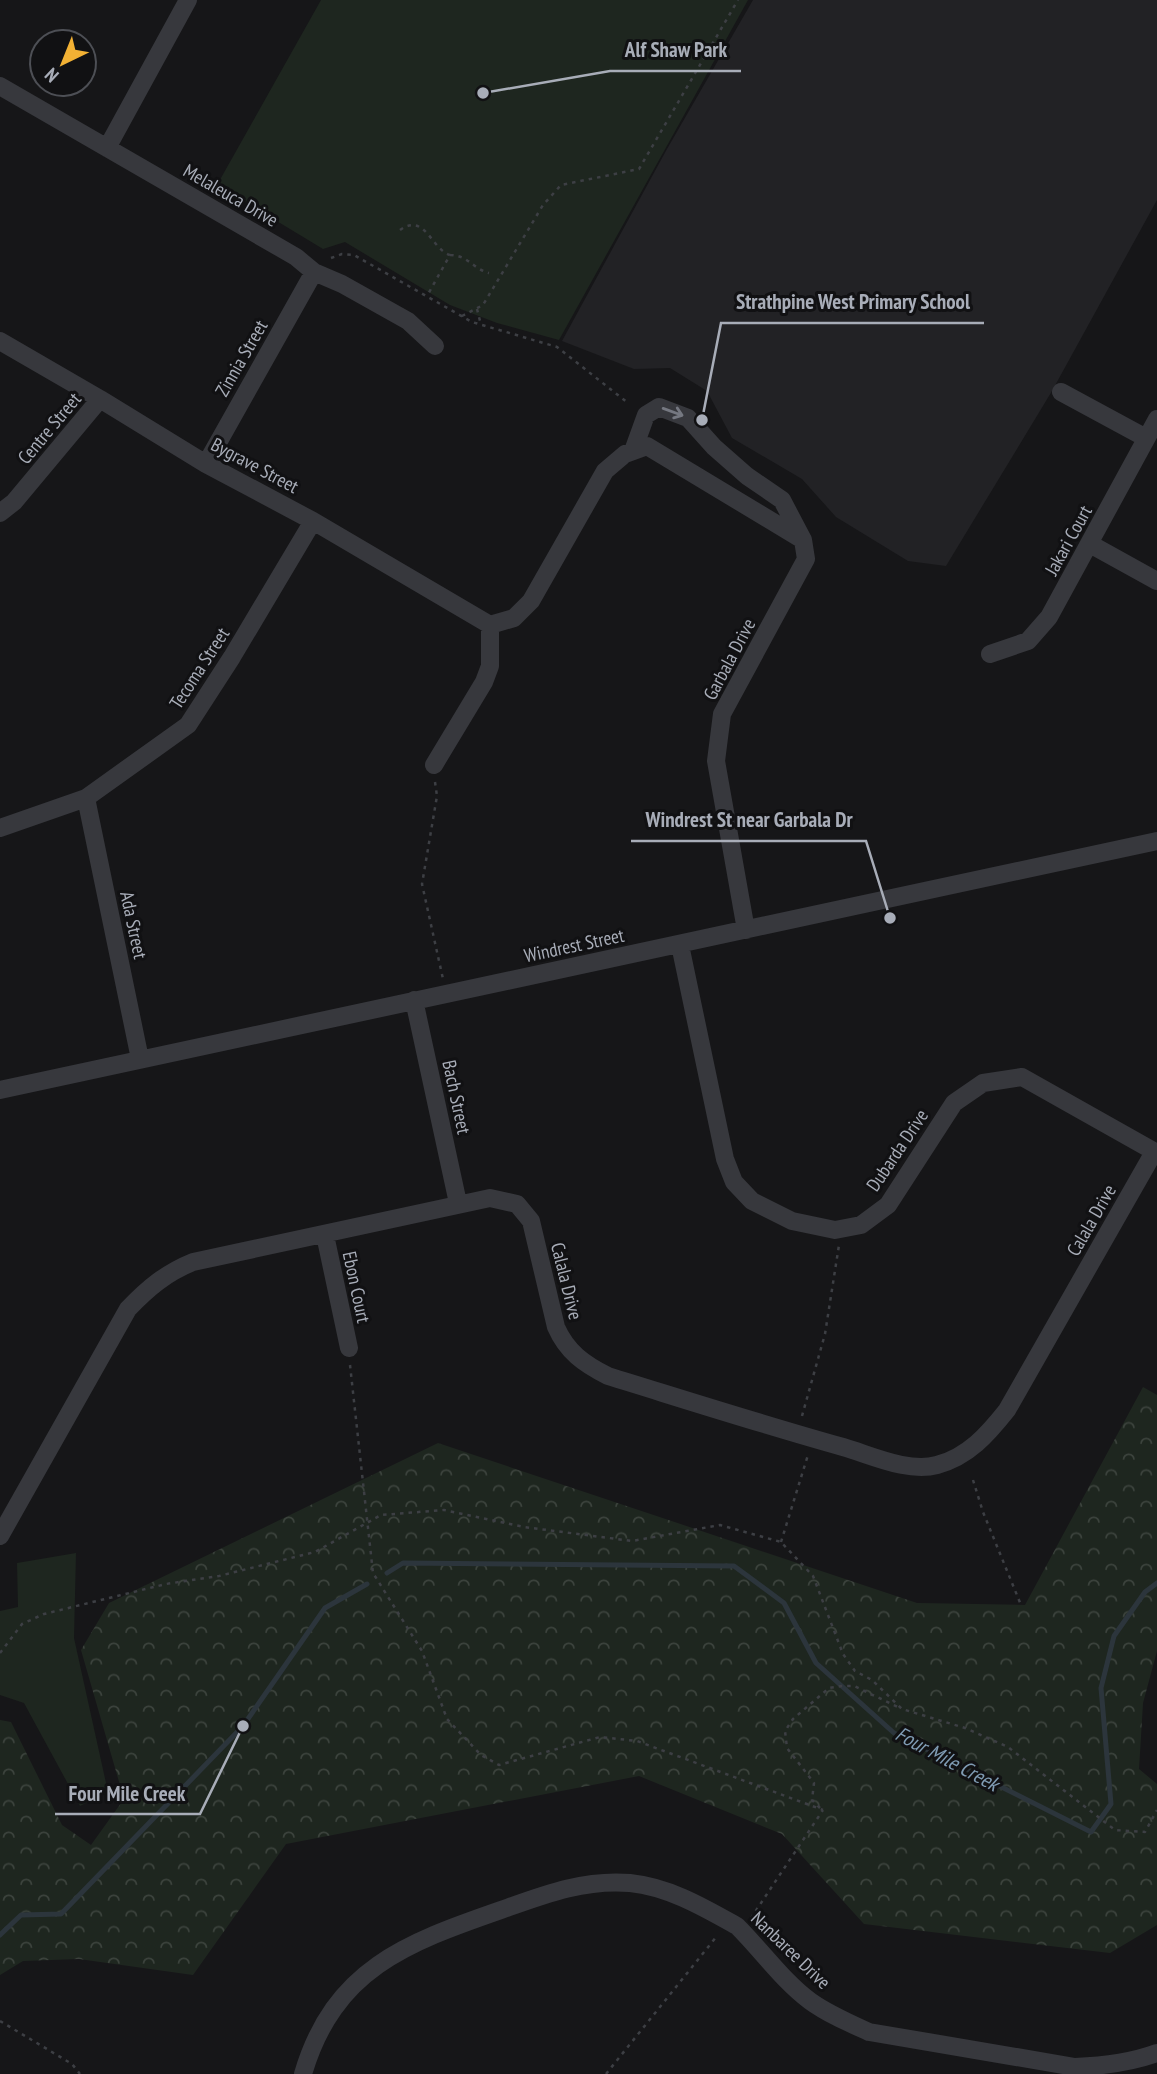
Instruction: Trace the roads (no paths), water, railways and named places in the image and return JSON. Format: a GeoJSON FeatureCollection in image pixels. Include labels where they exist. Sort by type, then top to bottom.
{"type":"FeatureCollection","features":[{"type":"Feature","properties":{"kind":"street"},"geometry":{"type":"LineString","coordinates":[[107,148],[188,0]]}},
{"type":"Feature","properties":{"kind":"street","name":"Melaleuca Drive"},"geometry":{"type":"LineString","coordinates":[[0,86],[287,252],[314,272],[342,284],[408,321],[435,346]]}},
{"type":"Feature","properties":{"kind":"street","name":"Zinnia Street"},"geometry":{"type":"LineString","coordinates":[[205,464],[314,272]]}},
{"type":"Feature","properties":{"kind":"street","name":"Bygrave Street"},"geometry":{"type":"LineString","coordinates":[[0,341],[100,398],[205,464],[313,521],[490,625]]}},
{"type":"Feature","properties":{"kind":"street"},"geometry":{"type":"LineString","coordinates":[[1061,392],[1146,438]]}},
{"type":"Feature","properties":{"kind":"street","name":"Centre Street"},"geometry":{"type":"LineString","coordinates":[[0,513],[15,502],[100,398]]}},
{"type":"Feature","properties":{"kind":"street"},"geometry":{"type":"LineString","coordinates":[[633,451],[646,415],[659,407],[688,418],[738,469],[782,500],[803,540]]}},
{"type":"Feature","properties":{"kind":"street","name":"Jakari Court"},"geometry":{"type":"LineString","coordinates":[[990,654],[1028,641],[1049,617],[1157,419]]}},
{"type":"Feature","properties":{"kind":"street"},"geometry":{"type":"LineString","coordinates":[[434,765],[484,682],[490,666],[490,625],[513,618],[531,601],[605,471],[625,454],[647,446],[803,540]]}},
{"type":"Feature","properties":{"kind":"street","name":"Tecoma Street"},"geometry":{"type":"LineString","coordinates":[[0,828],[86,798],[188,724],[232,657],[313,521]]}},
{"type":"Feature","properties":{"kind":"street","name":"Garbala Drive"},"geometry":{"type":"LineString","coordinates":[[746,930],[716,761],[722,715],[806,559],[803,540]]}},
{"type":"Feature","properties":{"kind":"street"},"geometry":{"type":"LineString","coordinates":[[1090,544],[1157,580]]}},
{"type":"Feature","properties":{"kind":"street","name":"Ada Street"},"geometry":{"type":"LineString","coordinates":[[86,798],[140,1059]]}},
{"type":"Feature","properties":{"kind":"street","name":"Windrest Street"},"geometry":{"type":"LineString","coordinates":[[0,1090],[1157,841]]}},
{"type":"Feature","properties":{"kind":"street","name":"Dubarda Drive"},"geometry":{"type":"LineString","coordinates":[[680,945],[725,1159],[734,1182],[752,1201],[792,1221],[835,1230],[861,1225],[888,1205],[954,1102],[983,1083],[1023,1077],[1156,1152]]}},
{"type":"Feature","properties":{"kind":"street","name":"Bach Street"},"geometry":{"type":"LineString","coordinates":[[414,1000],[458,1203]]}},
{"type":"Feature","properties":{"kind":"street","name":"Calala Drive"},"geometry":{"type":"LineString","coordinates":[[0,1536],[128,1309],[148,1288],[171,1271],[193,1262],[490,1198],[517,1203],[531,1221],[556,1328],[574,1355],[590,1367],[608,1376],[796,1434],[912,1466],[935,1466],[960,1456],[986,1436],[1007,1410],[1156,1152]]}},
{"type":"Feature","properties":{"kind":"street","name":"Ebon Court"},"geometry":{"type":"LineString","coordinates":[[325,1235],[349,1348]]}},
{"type":"Feature","properties":{"kind":"street","name":"Nanbaree Drive"},"geometry":{"type":"LineString","coordinates":[[303,2074],[310,2049],[341,1998],[367,1972],[397,1951],[443,1930],[564,1888],[599,1883],[631,1883],[664,1890],[728,1921],[737,1926],[810,2001],[841,2020],[869,2032],[1075,2067],[1109,2065],[1142,2059],[1157,2053]]}},
{"type":"Feature","properties":{"kind":"waterway","name":"Four Mile Creek"},"geometry":{"type":"LineString","coordinates":[[387,1573],[403,1563],[734,1566],[784,1603],[816,1663],[894,1733],[1091,1832],[1111,1804],[1101,1688],[1114,1636],[1145,1592],[1157,1583]]}},
{"type":"Feature","properties":{"kind":"waterway","name":"Four Mile Creek"},"geometry":{"type":"LineString","coordinates":[[0,1935],[21,1915],[61,1914],[243,1726],[325,1608],[367,1584]]}},
{"type":"Feature","properties":{"kind":"place","name":"Alf Shaw Park"},"geometry":{"type":"Point","coordinates":[483,93]}},
{"type":"Feature","properties":{"kind":"place","name":"Strathpine West Primary School"},"geometry":{"type":"Point","coordinates":[702,420]}},
{"type":"Feature","properties":{"kind":"place","name":"Windrest St near Garbala Dr"},"geometry":{"type":"Point","coordinates":[890,918]}},
{"type":"Feature","properties":{"kind":"place","name":"Four Mile Creek"},"geometry":{"type":"Point","coordinates":[243,1726]}}]}
